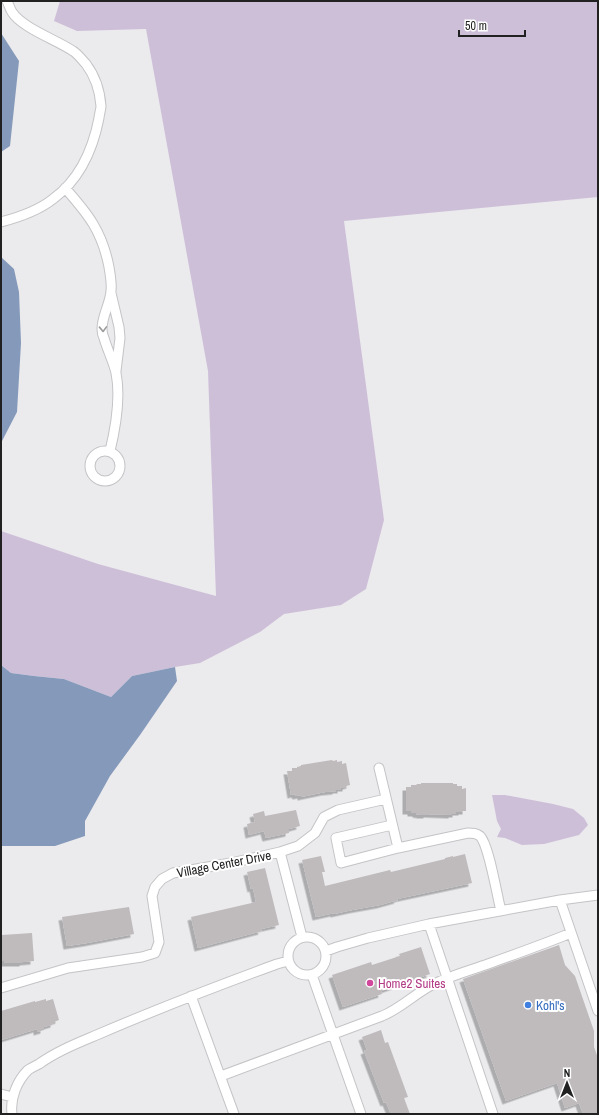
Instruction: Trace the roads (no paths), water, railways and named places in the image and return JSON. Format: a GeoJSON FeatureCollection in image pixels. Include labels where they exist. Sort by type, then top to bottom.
{"type":"FeatureCollection","features":[{"type":"Feature","properties":{"kind":"street"},"geometry":{"type":"LineString","coordinates":[[1,222],[21,217],[53,199],[66,188],[89,153],[101,107],[98,85],[87,66],[74,52],[22,23],[12,13],[7,1]]}},
{"type":"Feature","properties":{"kind":"street"},"geometry":{"type":"LineString","coordinates":[[66,188],[87,213],[99,232],[107,258],[111,292],[119,327],[120,338],[116,372],[118,408],[110,451]]}},
{"type":"Feature","properties":{"kind":"street"},"geometry":{"type":"LineString","coordinates":[[111,292],[105,310],[102,330],[116,372]]}},
{"type":"Feature","properties":{"kind":"street"},"geometry":{"type":"LineString","coordinates":[[379,768],[398,848]]}},
{"type":"Feature","properties":{"kind":"street","name":"Village Center Drive"},"geometry":{"type":"LineString","coordinates":[[1,988],[68,968],[142,957],[155,953],[159,942],[152,896],[155,887],[162,879],[174,873],[241,863],[298,846],[315,834],[324,817],[338,810],[386,799]]}},
{"type":"Feature","properties":{"kind":"street"},"geometry":{"type":"LineString","coordinates":[[392,825],[336,838],[341,863],[398,848],[468,833],[475,833],[481,837],[485,845],[501,910]]}},
{"type":"Feature","properties":{"kind":"street"},"geometry":{"type":"LineString","coordinates":[[280,852],[302,937]]}},
{"type":"Feature","properties":{"kind":"street"},"geometry":{"type":"LineString","coordinates":[[326,951],[368,938],[429,924],[501,910],[598,895]]}},
{"type":"Feature","properties":{"kind":"street"},"geometry":{"type":"LineString","coordinates":[[560,900],[598,1011]]}},
{"type":"Feature","properties":{"kind":"street"},"geometry":{"type":"LineString","coordinates":[[429,924],[493,1114]]}},
{"type":"Feature","properties":{"kind":"street"},"geometry":{"type":"LineString","coordinates":[[221,1076],[393,1012],[424,989],[448,978],[571,933]]}},
{"type":"Feature","properties":{"kind":"street"},"geometry":{"type":"LineString","coordinates":[[308,936],[314,938],[320,941],[326,951],[325,963],[318,972],[312,975],[306,976],[300,974],[290,967],[287,955],[288,949],[296,939],[308,936]]}},
{"type":"Feature","properties":{"kind":"street"},"geometry":{"type":"LineString","coordinates":[[12,1114],[12,1097],[19,1082],[28,1070],[46,1059],[86,1040],[191,996],[288,961]]}},
{"type":"Feature","properties":{"kind":"street"},"geometry":{"type":"LineString","coordinates":[[312,975],[361,1114]]}},
{"type":"Feature","properties":{"kind":"street"},"geometry":{"type":"LineString","coordinates":[[191,996],[234,1114]]}},
{"type":"Feature","properties":{"kind":"street"},"geometry":{"type":"LineString","coordinates":[[1,1094],[12,1097]]}},
{"type":"Feature","properties":{"kind":"water"},"geometry":{"type":"Polygon","coordinates":[[[1,33],[19,61],[10,146],[1,152],[1,33]]]}},
{"type":"Feature","properties":{"kind":"water"},"geometry":{"type":"Polygon","coordinates":[[[1,257],[14,269],[19,292],[21,343],[17,412],[1,443],[1,257]]]}},
{"type":"Feature","properties":{"kind":"water"},"geometry":{"type":"Polygon","coordinates":[[[1,665],[11,673],[64,679],[111,697],[132,676],[175,667],[177,681],[110,776],[85,821],[85,836],[55,846],[1,846],[1,665]]]}},
{"type":"Feature","properties":{"kind":"place","name":"Home2 Suites"},"geometry":{"type":"Point","coordinates":[370,983]}},
{"type":"Feature","properties":{"kind":"place","name":"Kohl's"},"geometry":{"type":"Point","coordinates":[528,1005]}}]}
